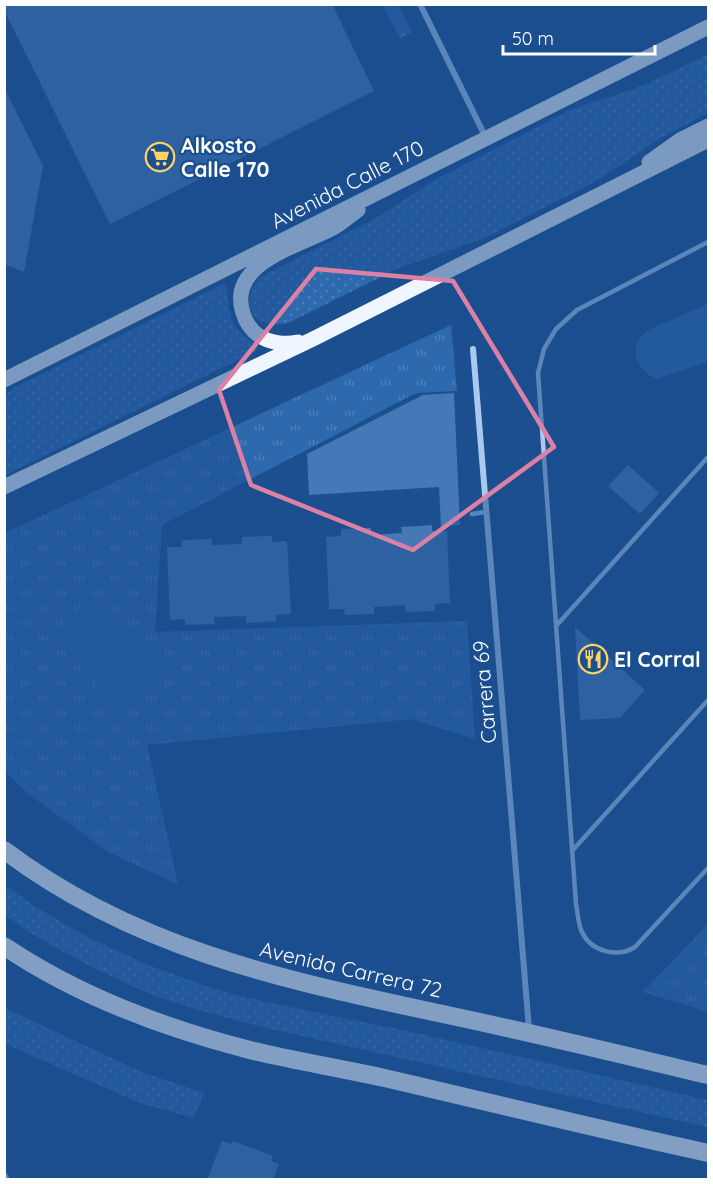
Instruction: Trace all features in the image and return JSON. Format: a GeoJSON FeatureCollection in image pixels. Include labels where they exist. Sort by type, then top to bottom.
{"type":"FeatureCollection","features":[{"type":"Feature","properties":{"kind":"highway","name":"Avenida Carrera 72"},"geometry":{"type":"LineString","coordinates":[[4,850],[47,881],[146,933],[254,971],[708,1075]]}},
{"type":"Feature","properties":{"kind":"highway"},"geometry":{"type":"LineString","coordinates":[[4,946],[27,962],[140,1016],[247,1049],[708,1153]]}},
{"type":"Feature","properties":{"kind":"main road","name":"Avenida Calle 170"},"geometry":{"type":"LineString","coordinates":[[4,380],[708,27]]}},
{"type":"Feature","properties":{"kind":"main road"},"geometry":{"type":"LineString","coordinates":[[605,193],[680,140],[708,126]]}},
{"type":"Feature","properties":{"kind":"main road"},"geometry":{"type":"LineString","coordinates":[[4,487],[313,339],[708,140]]}},
{"type":"Feature","properties":{"kind":"main road"},"geometry":{"type":"LineString","coordinates":[[313,339],[293,343],[275,343],[257,335],[245,320],[241,307],[241,293],[246,280],[254,268],[266,260],[336,226],[392,185]]}},
{"type":"Feature","properties":{"kind":"street"},"geometry":{"type":"LineString","coordinates":[[420,4],[486,138]]}},
{"type":"Feature","properties":{"kind":"street","name":"Carrera 69"},"geometry":{"type":"LineString","coordinates":[[473,349],[529,1033]]}},
{"type":"Feature","properties":{"kind":"lane"},"geometry":{"type":"LineString","coordinates":[[708,242],[577,310],[556,329],[544,349],[538,373],[576,904],[582,932],[589,942],[598,948],[615,953],[627,951],[708,868]]}},
{"type":"Feature","properties":{"kind":"lane"},"geometry":{"type":"LineString","coordinates":[[556,626],[708,458]]}},
{"type":"Feature","properties":{"kind":"lane"},"geometry":{"type":"LineString","coordinates":[[472,514],[486,512]]}},
{"type":"Feature","properties":{"kind":"lane"},"geometry":{"type":"LineString","coordinates":[[572,850],[708,700]]}},
{"type":"Feature","properties":{"kind":"lane"},"geometry":{"type":"LineString","coordinates":[[4,1173],[8,1179]]}},
{"type":"Feature","properties":{"kind":"highlighted area"},"geometry":{"type":"Polygon","coordinates":[[[316,269],[453,281],[554,447],[413,550],[251,485],[219,390],[316,269]]]}},
{"type":"Feature","properties":{"kind":"green space"},"geometry":{"type":"Polygon","coordinates":[[[383,5],[398,5],[412,33],[400,38],[383,5]]]}},
{"type":"Feature","properties":{"kind":"green space"},"geometry":{"type":"Polygon","coordinates":[[[708,54],[708,113],[659,139],[598,180],[485,238],[399,268],[288,323],[266,323],[252,313],[250,297],[260,277],[373,220],[435,180],[570,110],[642,86],[708,54]]]}},
{"type":"Feature","properties":{"kind":"green space"},"geometry":{"type":"Polygon","coordinates":[[[223,284],[227,287],[230,313],[236,327],[256,343],[257,348],[254,352],[5,475],[5,396],[12,389],[223,284]]]}},
{"type":"Feature","properties":{"kind":"green space"},"geometry":{"type":"Polygon","coordinates":[[[708,304],[708,362],[657,379],[643,370],[636,357],[637,343],[641,336],[648,330],[708,304]]]}},
{"type":"Feature","properties":{"kind":"green space"},"geometry":{"type":"Polygon","coordinates":[[[451,325],[457,391],[416,393],[162,525],[155,632],[467,621],[475,739],[411,719],[147,745],[178,884],[108,852],[30,795],[5,772],[5,533],[451,325]]]}},
{"type":"Feature","properties":{"kind":"green space"},"geometry":{"type":"Polygon","coordinates":[[[91,598],[164,677],[124,714],[52,634],[91,598]]]}},
{"type":"Feature","properties":{"kind":"green space"},"geometry":{"type":"Polygon","coordinates":[[[5,885],[36,907],[91,939],[148,965],[208,987],[243,997],[425,1035],[708,1100],[708,1127],[262,1027],[169,1001],[87,964],[5,916],[5,885]]]}},
{"type":"Feature","properties":{"kind":"green space"},"geometry":{"type":"Polygon","coordinates":[[[708,924],[708,1012],[643,992],[708,924]]]}},
{"type":"Feature","properties":{"kind":"green space"},"geometry":{"type":"Polygon","coordinates":[[[5,1008],[144,1073],[204,1093],[194,1118],[143,1104],[5,1044],[5,1008]]]}},
{"type":"Feature","properties":{"kind":"building","name":"Alkosto Calle 170"},"geometry":{"type":"Polygon","coordinates":[[[4,4],[332,4],[374,91],[110,224],[4,10],[4,4]]]}},
{"type":"Feature","properties":{"kind":"building"},"geometry":{"type":"Polygon","coordinates":[[[4,87],[43,166],[24,272],[4,264],[4,87]]]}},
{"type":"Feature","properties":{"kind":"building"},"geometry":{"type":"Polygon","coordinates":[[[454,393],[460,525],[441,526],[439,487],[309,495],[307,454],[423,395],[454,393]]]}},
{"type":"Feature","properties":{"kind":"building"},"geometry":{"type":"Polygon","coordinates":[[[628,465],[659,493],[640,514],[608,486],[628,465]]]}},
{"type":"Feature","properties":{"kind":"building"},"geometry":{"type":"Polygon","coordinates":[[[432,525],[432,531],[447,531],[450,603],[435,604],[435,611],[406,612],[405,605],[374,607],[374,614],[345,615],[344,609],[329,609],[326,537],[341,536],[341,529],[371,528],[371,535],[402,533],[401,527],[432,525]]]}},
{"type":"Feature","properties":{"kind":"building"},"geometry":{"type":"Polygon","coordinates":[[[272,536],[272,542],[287,541],[291,614],[276,615],[276,621],[246,623],[246,616],[214,617],[215,624],[185,625],[185,619],[170,620],[167,547],[182,547],[182,540],[212,539],[212,545],[242,544],[242,537],[272,536]]]}},
{"type":"Feature","properties":{"kind":"building","name":"El Corral"},"geometry":{"type":"Polygon","coordinates":[[[575,627],[645,690],[620,718],[580,720],[575,627]]]}},
{"type":"Feature","properties":{"kind":"building"},"geometry":{"type":"Polygon","coordinates":[[[222,1141],[231,1144],[233,1141],[273,1156],[271,1161],[279,1164],[273,1180],[207,1180],[222,1141]]]}},
{"type":"Feature","properties":{"kind":"place","name":"Alkosto Calle 170"},"geometry":{"type":"Point","coordinates":[160,157]}},
{"type":"Feature","properties":{"kind":"place","name":"El Corral"},"geometry":{"type":"Point","coordinates":[593,659]}}]}
